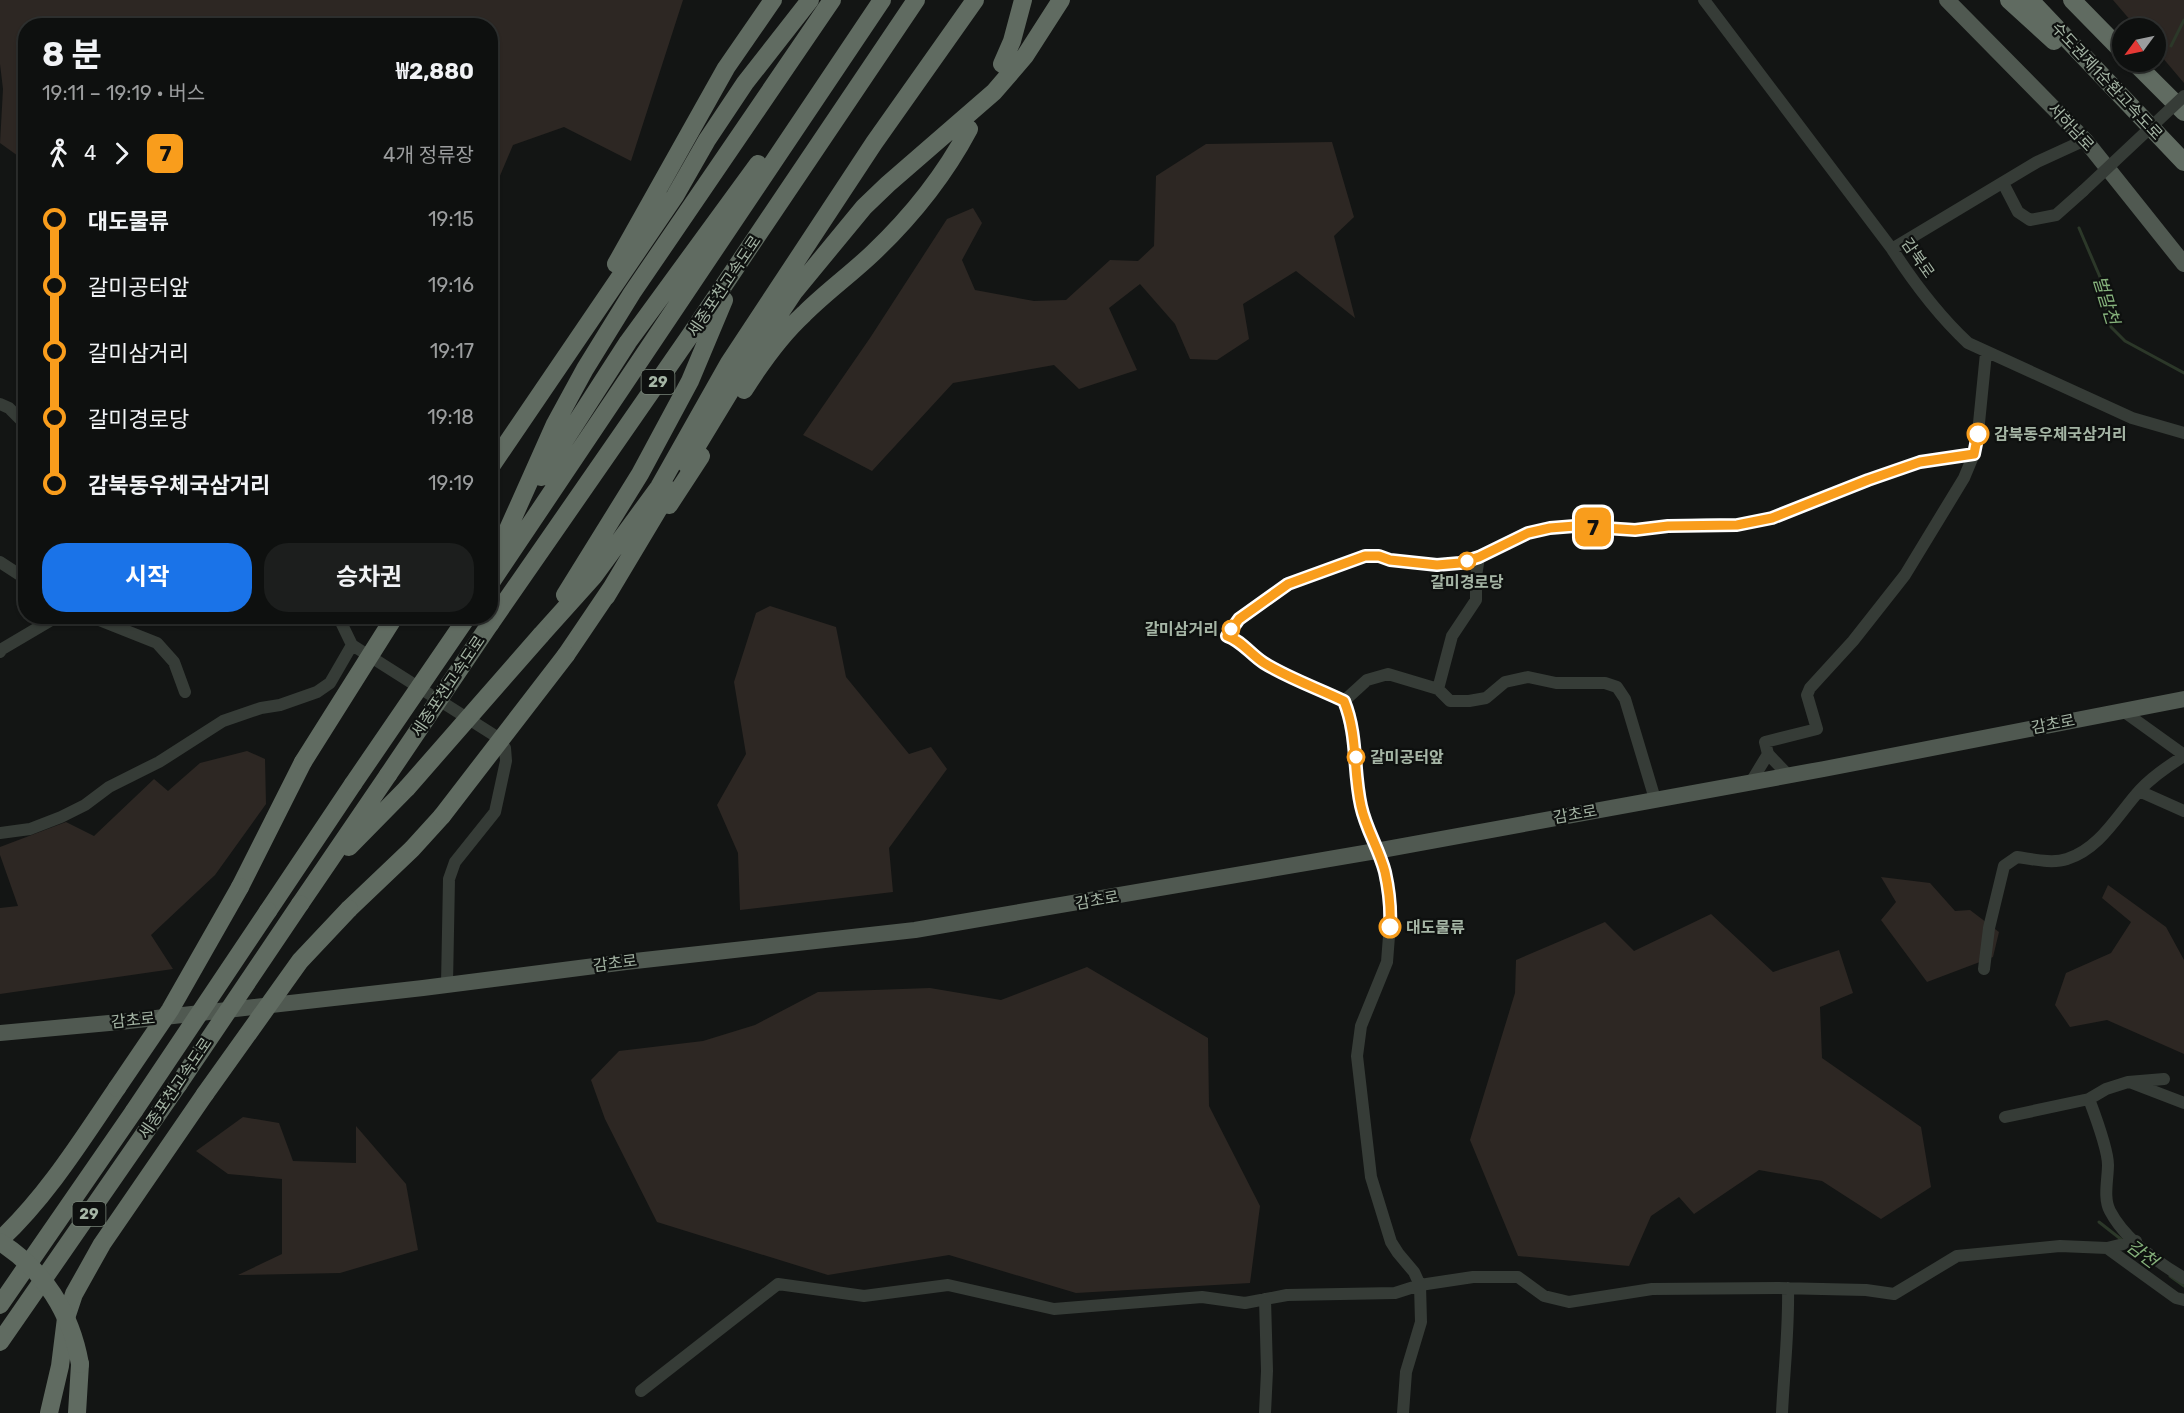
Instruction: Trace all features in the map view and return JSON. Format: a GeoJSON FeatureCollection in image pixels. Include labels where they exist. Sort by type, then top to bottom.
{"type":"FeatureCollection","features":[{"type":"Feature","properties":{"kind":"highway"},"geometry":{"type":"LineString","coordinates":[[498,445],[615,265],[726,68],[773,0]]}},
{"type":"Feature","properties":{"kind":"highway"},"geometry":{"type":"LineString","coordinates":[[498,456],[675,196],[707,140],[745,83],[810,0]]}},
{"type":"Feature","properties":{"kind":"highway"},"geometry":{"type":"LineString","coordinates":[[498,551],[555,424],[585,369],[632,293],[832,0]]}},
{"type":"Feature","properties":{"kind":"highway","name":"세종포천고속도로"},"geometry":{"type":"LineString","coordinates":[[498,572],[882,0]]}},
{"type":"Feature","properties":{"kind":"highway","name":"세종포천고속도로"},"geometry":{"type":"LineString","coordinates":[[498,612],[740,262],[916,0]]}},
{"type":"Feature","properties":{"kind":"highway"},"geometry":{"type":"LineString","coordinates":[[314,883],[407,788],[594,576],[659,487],[729,363],[874,143],[975,0]]}},
{"type":"Feature","properties":{"kind":"highway"},"geometry":{"type":"LineString","coordinates":[[1002,64],[1012,41],[1023,0]]}},
{"type":"Feature","properties":{"kind":"highway"},"geometry":{"type":"LineString","coordinates":[[606,597],[749,361],[794,292],[864,207],[994,92],[1025,56],[1061,0]]}},
{"type":"Feature","properties":{"kind":"highway"},"geometry":{"type":"LineString","coordinates":[[2009,0],[2156,134]]}},
{"type":"Feature","properties":{"kind":"highway","name":"수도권제1순환고속도로"},"geometry":{"type":"LineString","coordinates":[[2030,0],[2184,162]]}},
{"type":"Feature","properties":{"kind":"highway","name":"수도권제1순환고속도로"},"geometry":{"type":"LineString","coordinates":[[2072,0],[2112,41]]}},
{"type":"Feature","properties":{"kind":"highway"},"geometry":{"type":"LineString","coordinates":[[2089,0],[2112,26]]}},
{"type":"Feature","properties":{"kind":"highway"},"geometry":{"type":"LineString","coordinates":[[510,525],[628,342],[766,152],[865,25]]}},
{"type":"Feature","properties":{"kind":"highway","name":"수도권제1순환고속도로"},"geometry":{"type":"LineString","coordinates":[[2144,72],[2184,112]]}},
{"type":"Feature","properties":{"kind":"highway"},"geometry":{"type":"LineString","coordinates":[[2153,72],[2184,107]]}},
{"type":"Feature","properties":{"kind":"highway"},"geometry":{"type":"LineString","coordinates":[[49,1413],[60,1366],[66,1318],[74,1294],[102,1244],[300,961],[442,816],[566,655],[777,343],[802,315],[874,252],[906,220],[930,191],[969,129]]}},
{"type":"Feature","properties":{"kind":"highway"},"geometry":{"type":"LineString","coordinates":[[541,635],[640,474],[690,381],[740,262]]}},
{"type":"Feature","properties":{"kind":"highway"},"geometry":{"type":"LineString","coordinates":[[77,1413],[80,1364],[73,1333],[53,1293],[31,1266],[0,1241],[57,1175],[170,1010],[240,887],[303,762],[390,624]]}},
{"type":"Feature","properties":{"kind":"highway","name":"세종포천고속도로"},"geometry":{"type":"LineString","coordinates":[[0,1305],[134,1111],[463,624]]}},
{"type":"Feature","properties":{"kind":"highway","name":"세종포천고속도로"},"geometry":{"type":"LineString","coordinates":[[0,1342],[178,1085],[490,624]]}},
{"type":"Feature","properties":{"kind":"main road","name":"서하남로"},"geometry":{"type":"LineString","coordinates":[[1947,0],[2085,140],[2184,264]]}},
{"type":"Feature","properties":{"kind":"main road","name":"감초로"},"geometry":{"type":"LineString","coordinates":[[0,1033],[120,1022],[915,930],[1751,782],[2184,699]]}},
{"type":"Feature","properties":{"kind":"street","name":"감북로"},"geometry":{"type":"LineString","coordinates":[[1704,0],[1892,249],[1916,285],[1949,326],[1968,344],[2132,418],[2184,433]]}},
{"type":"Feature","properties":{"kind":"street"},"geometry":{"type":"LineString","coordinates":[[2003,183],[2018,212],[2030,220],[2056,215],[2184,96]]}},
{"type":"Feature","properties":{"kind":"street"},"geometry":{"type":"LineString","coordinates":[[1892,249],[2055,153],[2085,140]]}},
{"type":"Feature","properties":{"kind":"street"},"geometry":{"type":"LineString","coordinates":[[1788,775],[1768,754],[1766,742],[1817,729],[1808,695],[1810,688],[1853,641],[1905,575],[1964,478],[1974,454],[1978,432],[1986,353]]}},
{"type":"Feature","properties":{"kind":"street"},"geometry":{"type":"LineString","coordinates":[[0,404],[9,408],[18,417]]}},
{"type":"Feature","properties":{"kind":"street"},"geometry":{"type":"LineString","coordinates":[[1403,1413],[1406,1372],[1421,1322],[1420,1285],[1414,1272],[1391,1242],[1371,1177],[1357,1056],[1361,1026],[1387,962],[1391,910],[1384,870],[1366,826],[1360,804],[1355,754],[1344,701],[1262,662],[1238,640],[1227,636],[1233,625],[1255,606],[1288,584],[1365,556],[1437,565],[1460,563],[1479,557],[1528,533],[1550,528],[1575,526],[1635,530],[1668,526],[1737,525],[1772,518],[1920,462],[1974,454]]}},
{"type":"Feature","properties":{"kind":"street"},"geometry":{"type":"LineString","coordinates":[[1438,689],[1452,636],[1476,600],[1479,557]]}},
{"type":"Feature","properties":{"kind":"street"},"geometry":{"type":"LineString","coordinates":[[0,562],[18,574]]}},
{"type":"Feature","properties":{"kind":"street"},"geometry":{"type":"LineString","coordinates":[[0,652],[44,624]]}},
{"type":"Feature","properties":{"kind":"street"},"geometry":{"type":"LineString","coordinates":[[109,624],[157,643],[174,662],[185,692]]}},
{"type":"Feature","properties":{"kind":"street"},"geometry":{"type":"LineString","coordinates":[[342,624],[352,645],[497,737],[505,748],[506,761],[495,812],[454,862],[449,879],[447,984]]}},
{"type":"Feature","properties":{"kind":"street"},"geometry":{"type":"LineString","coordinates":[[0,833],[30,829],[61,818],[223,722],[316,692],[330,683],[352,645]]}},
{"type":"Feature","properties":{"kind":"street"},"geometry":{"type":"LineString","coordinates":[[1344,701],[1367,680],[1388,674],[1438,689],[1450,701],[1486,698],[1505,682],[1528,677],[1556,683],[1605,683],[1617,687],[1625,699],[1655,799]]}},
{"type":"Feature","properties":{"kind":"street"},"geometry":{"type":"LineString","coordinates":[[1984,969],[1989,928],[2004,866],[2017,857],[2065,860],[2084,852],[2102,836],[2139,791],[2166,766],[2184,756],[2123,711]]}},
{"type":"Feature","properties":{"kind":"street"},"geometry":{"type":"LineString","coordinates":[[1751,782],[1768,754]]}},
{"type":"Feature","properties":{"kind":"street"},"geometry":{"type":"LineString","coordinates":[[2139,791],[2184,811]]}},
{"type":"Feature","properties":{"kind":"street"},"geometry":{"type":"LineString","coordinates":[[2006,1117],[2089,1099],[2106,1089],[2128,1082],[2164,1079]]}},
{"type":"Feature","properties":{"kind":"street"},"geometry":{"type":"LineString","coordinates":[[2128,1082],[2184,1103]]}},
{"type":"Feature","properties":{"kind":"street"},"geometry":{"type":"LineString","coordinates":[[2089,1099],[2108,1163],[2106,1181],[2109,1209],[2126,1232],[2158,1263],[2184,1278]]}},
{"type":"Feature","properties":{"kind":"street"},"geometry":{"type":"LineString","coordinates":[[641,1390],[778,1284],[864,1296],[948,1285],[1054,1309],[1202,1297],[1245,1303],[1287,1295],[1395,1293],[1420,1285],[1473,1277],[1518,1277],[1544,1296],[1569,1302],[1652,1289],[1788,1288],[1866,1290],[1894,1294],[1957,1256],[2060,1246],[2111,1247],[2135,1241]]}},
{"type":"Feature","properties":{"kind":"street"},"geometry":{"type":"LineString","coordinates":[[2111,1247],[2176,1298],[2184,1300]]}},
{"type":"Feature","properties":{"kind":"street"},"geometry":{"type":"LineString","coordinates":[[1782,1413],[1789,1317],[1788,1288]]}},
{"type":"Feature","properties":{"kind":"street"},"geometry":{"type":"LineString","coordinates":[[1264,1299],[1267,1371],[1265,1413]]}},
{"type":"Feature","properties":{"kind":"shaded area"},"geometry":{"type":"Polygon","coordinates":[[[0,0],[683,0],[631,161],[564,127],[513,145],[498,180],[498,18],[18,18],[18,156],[0,143],[3,89],[0,64],[0,0]]]}},
{"type":"Feature","properties":{"kind":"shaded area"},"geometry":{"type":"Polygon","coordinates":[[[2113,0],[2184,0],[2184,83],[2166,62],[2166,18],[2128,18],[2113,0]]]}},
{"type":"Feature","properties":{"kind":"shaded area"},"geometry":{"type":"Polygon","coordinates":[[[1332,142],[1354,217],[1334,236],[1355,318],[1296,271],[1243,304],[1249,339],[1217,360],[1190,359],[1175,324],[1140,284],[1109,308],[1137,370],[1079,389],[1054,365],[953,383],[872,471],[803,435],[870,338],[947,219],[973,208],[982,223],[962,260],[975,290],[1034,301],[1066,300],[1110,260],[1138,261],[1154,246],[1156,176],[1206,144],[1332,142]]]}},
{"type":"Feature","properties":{"kind":"shaded area"},"geometry":{"type":"Polygon","coordinates":[[[770,606],[836,627],[846,677],[909,754],[931,747],[947,769],[889,848],[893,892],[740,910],[738,853],[717,805],[746,754],[734,682],[756,613],[770,606]]]}},
{"type":"Feature","properties":{"kind":"shaded area"},"geometry":{"type":"Polygon","coordinates":[[[247,751],[265,759],[266,804],[215,875],[151,935],[173,969],[0,994],[0,908],[18,906],[0,855],[0,847],[66,822],[94,836],[154,779],[168,791],[200,763],[247,751]]]}},
{"type":"Feature","properties":{"kind":"shaded area"},"geometry":{"type":"Polygon","coordinates":[[[1881,877],[1930,883],[1955,911],[1970,910],[1999,932],[1993,957],[1927,982],[1881,920],[1896,902],[1881,877]]]}},
{"type":"Feature","properties":{"kind":"shaded area"},"geometry":{"type":"Polygon","coordinates":[[[2108,885],[2166,927],[2184,960],[2184,1054],[2107,1020],[2070,1027],[2055,1005],[2066,973],[2111,953],[2131,922],[2102,898],[2108,885]]]}},
{"type":"Feature","properties":{"kind":"shaded area"},"geometry":{"type":"Polygon","coordinates":[[[1711,914],[1773,972],[1839,950],[1853,993],[1820,1007],[1822,1058],[1921,1127],[1931,1187],[1881,1219],[1822,1181],[1759,1170],[1694,1214],[1679,1197],[1651,1216],[1629,1266],[1518,1256],[1470,1140],[1515,993],[1516,960],[1605,922],[1634,951],[1711,914]]]}},
{"type":"Feature","properties":{"kind":"shaded area"},"geometry":{"type":"Polygon","coordinates":[[[1087,967],[1208,1038],[1209,1106],[1260,1206],[1250,1283],[1076,1293],[949,1255],[828,1275],[657,1222],[605,1119],[591,1080],[619,1051],[703,1041],[755,1025],[818,992],[930,988],[1001,1000],[1087,967]]]}},
{"type":"Feature","properties":{"kind":"shaded area"},"geometry":{"type":"Polygon","coordinates":[[[243,1117],[279,1123],[293,1161],[356,1163],[356,1126],[406,1184],[418,1250],[340,1273],[238,1275],[282,1254],[282,1179],[228,1174],[196,1151],[243,1117]]]}},
{"type":"Feature","properties":{"kind":"waterway","name":"벌말천"},"geometry":{"type":"LineString","coordinates":[[2171,46],[2184,20]]}},
{"type":"Feature","properties":{"kind":"waterway","name":"벌말천"},"geometry":{"type":"LineString","coordinates":[[2079,228],[2100,277],[2111,327],[2125,341],[2184,373]]}},
{"type":"Feature","properties":{"kind":"waterway","name":"감천"},"geometry":{"type":"LineString","coordinates":[[2099,1222],[2122,1240]]}},
{"type":"Feature","properties":{"kind":"waterway","name":"감천"},"geometry":{"type":"LineString","coordinates":[[2170,1276],[2184,1286]]}},
{"type":"Feature","properties":{"kind":"bus line","name":"7"},"geometry":{"type":"LineString","coordinates":[[1390,927],[1391,910],[1384,870],[1366,826],[1360,804],[1355,754],[1344,701],[1262,662],[1238,640],[1227,636],[1239,619],[1288,584],[1365,556],[1437,565],[1460,563],[1479,557],[1528,533],[1550,528],[1575,526],[1635,530],[1707,524],[1737,525],[1772,518],[1920,462],[1974,454],[1978,434]]}},
{"type":"Feature","properties":{"kind":"place","name":"감북동우체국삼거리"},"geometry":{"type":"Point","coordinates":[1978,434]}},
{"type":"Feature","properties":{"kind":"place","name":"갈미경로당"},"geometry":{"type":"Point","coordinates":[1467,561]}},
{"type":"Feature","properties":{"kind":"place","name":"갈미삼거리"},"geometry":{"type":"Point","coordinates":[1231,629]}},
{"type":"Feature","properties":{"kind":"place","name":"갈미공터앞"},"geometry":{"type":"Point","coordinates":[1356,757]}},
{"type":"Feature","properties":{"kind":"place","name":"대도물류"},"geometry":{"type":"Point","coordinates":[1390,927]}}]}
